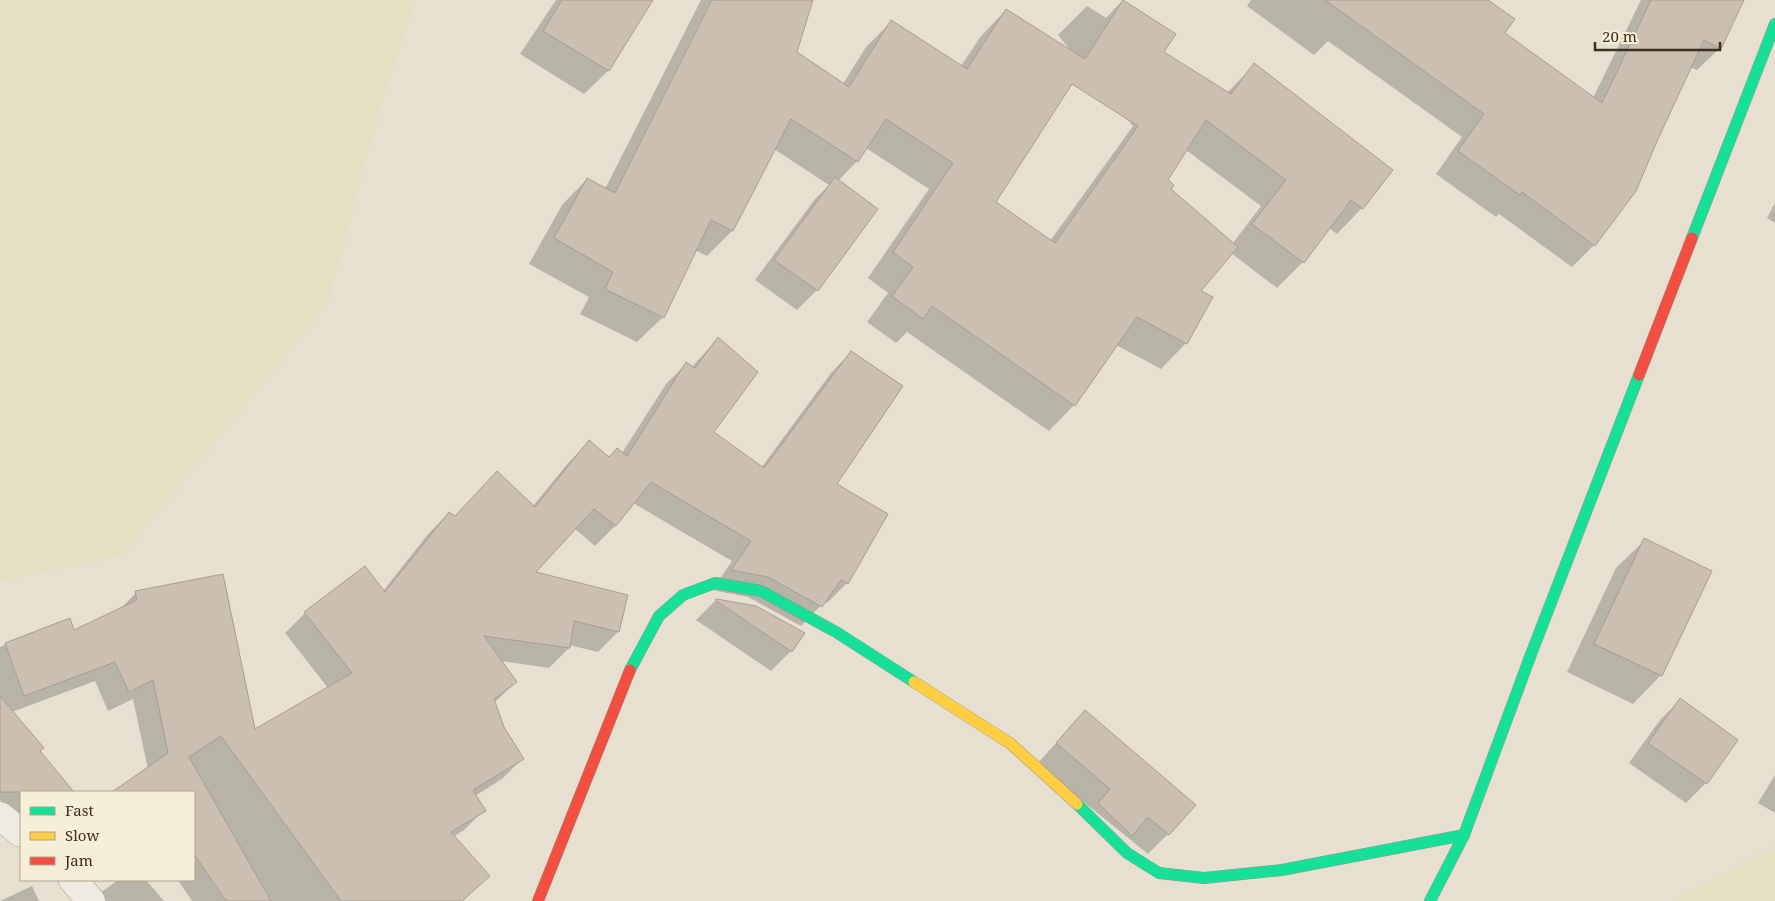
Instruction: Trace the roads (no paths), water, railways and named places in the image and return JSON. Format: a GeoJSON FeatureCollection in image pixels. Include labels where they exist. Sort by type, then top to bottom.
{"type":"FeatureCollection","features":[{"type":"Feature","properties":{"kind":"street"},"geometry":{"type":"LineString","coordinates":[[1430,901],[1464,835],[1530,657],[1775,24]]}},
{"type":"Feature","properties":{"kind":"street"},"geometry":{"type":"LineString","coordinates":[[538,901],[632,666],[659,616],[683,595],[715,583],[761,591],[836,632],[1011,744],[1070,797],[1127,853],[1159,873],[1204,878],[1282,870],[1464,835]]}},
{"type":"Feature","properties":{"kind":"street"},"geometry":{"type":"LineString","coordinates":[[0,816],[20,832]]}},
{"type":"Feature","properties":{"kind":"street"},"geometry":{"type":"LineString","coordinates":[[74,881],[91,901]]}}]}
